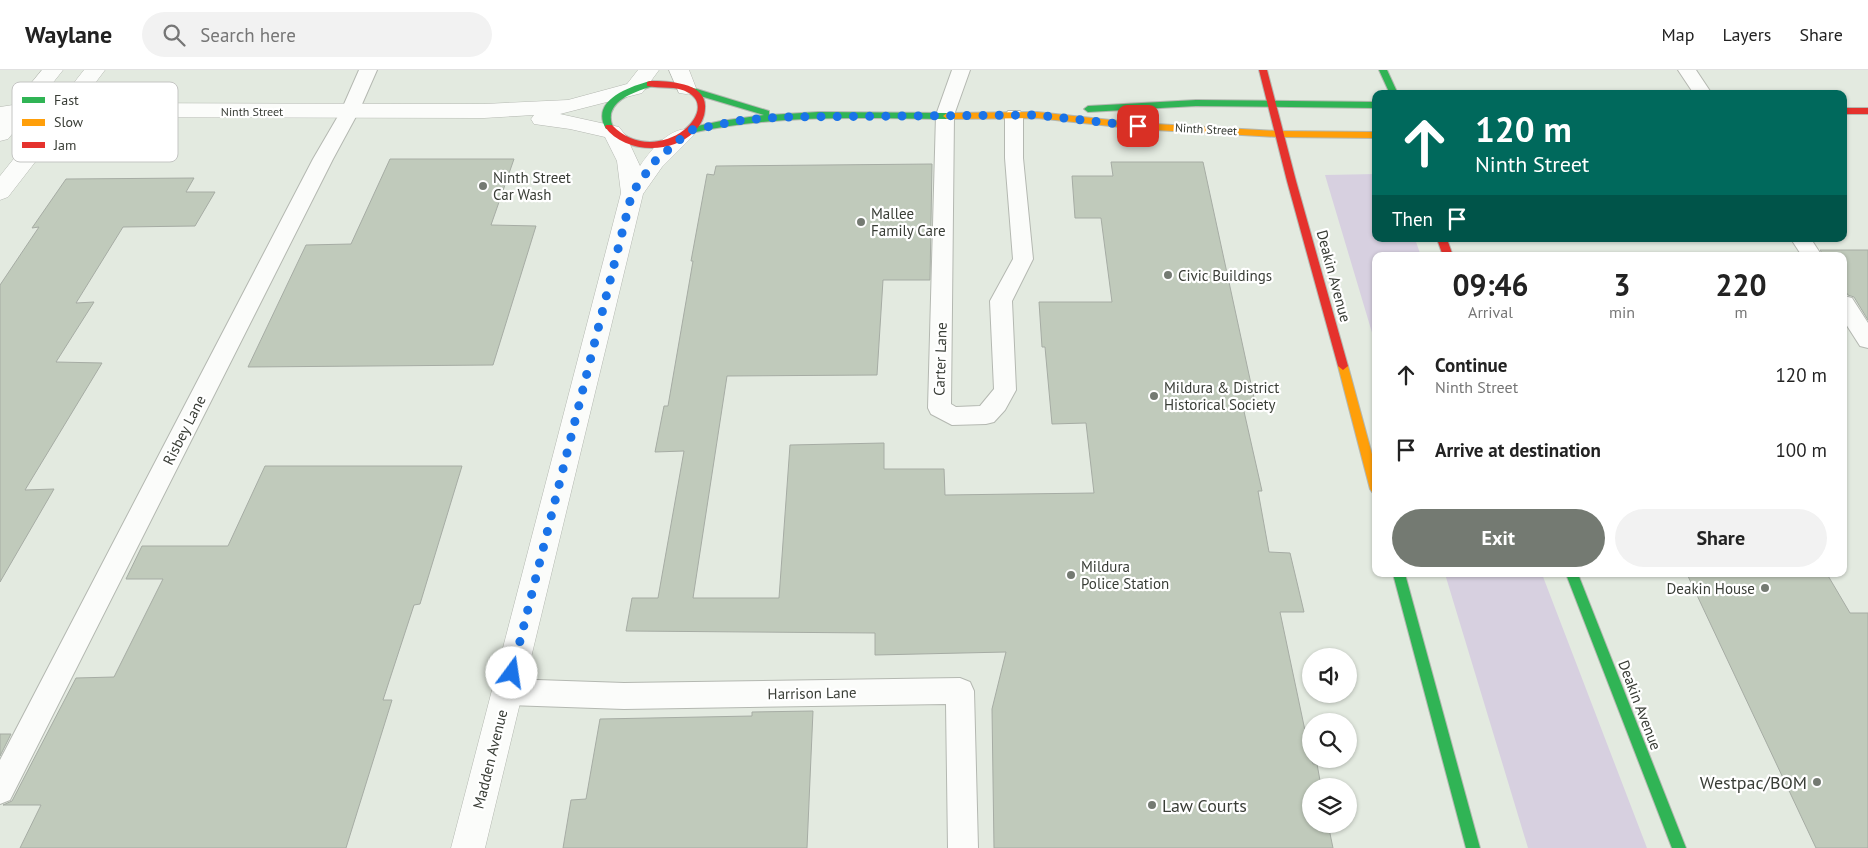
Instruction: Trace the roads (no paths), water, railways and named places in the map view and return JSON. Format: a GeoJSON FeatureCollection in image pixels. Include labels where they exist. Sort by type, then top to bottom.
{"type":"FeatureCollection","features":[{"type":"Feature","properties":{"kind":"main road","name":"Deakin Avenue"},"geometry":{"type":"LineString","coordinates":[[1263,70],[1278,134],[1290,170],[1372,474]]}},
{"type":"Feature","properties":{"kind":"main road"},"geometry":{"type":"LineString","coordinates":[[1383,70],[1392,90]]}},
{"type":"Feature","properties":{"kind":"main road"},"geometry":{"type":"LineString","coordinates":[[665,83],[685,83],[699,97],[702,106],[702,116],[687,133],[652,144],[631,143],[613,134],[606,123],[606,112],[617,97],[633,89],[665,83]]}},
{"type":"Feature","properties":{"kind":"main road","name":"Ninth Street"},"geometry":{"type":"LineString","coordinates":[[685,83],[753,110],[782,117]]}},
{"type":"Feature","properties":{"kind":"main road","name":"Ninth Street"},"geometry":{"type":"LineString","coordinates":[[1036,115],[1136,104],[1270,103],[1372,105]]}},
{"type":"Feature","properties":{"kind":"main road"},"geometry":{"type":"LineString","coordinates":[[1847,111],[1868,111]]}},
{"type":"Feature","properties":{"kind":"main road","name":"Ninth Street"},"geometry":{"type":"LineString","coordinates":[[687,133],[713,124],[782,117],[1036,115],[1138,126],[1219,129],[1278,134],[1372,135]]}},
{"type":"Feature","properties":{"kind":"main road"},"geometry":{"type":"LineString","coordinates":[[1400,577],[1473,848]]}},
{"type":"Feature","properties":{"kind":"main road","name":"Deakin Avenue"},"geometry":{"type":"LineString","coordinates":[[1573,577],[1679,848]]}},
{"type":"Feature","properties":{"kind":"street"},"geometry":{"type":"LineString","coordinates":[[39,82],[53,70]]}},
{"type":"Feature","properties":{"kind":"street"},"geometry":{"type":"LineString","coordinates":[[85,82],[95,70]]}},
{"type":"Feature","properties":{"kind":"street"},"geometry":{"type":"LineString","coordinates":[[633,89],[649,70]]}},
{"type":"Feature","properties":{"kind":"street","name":"Ninth Street"},"geometry":{"type":"LineString","coordinates":[[178,110],[484,112],[568,107],[633,89]]}},
{"type":"Feature","properties":{"kind":"street"},"geometry":{"type":"LineString","coordinates":[[0,134],[6,110]]}},
{"type":"Feature","properties":{"kind":"street","name":"Ninth Street"},"geometry":{"type":"LineString","coordinates":[[484,112],[570,122],[613,134]]}},
{"type":"Feature","properties":{"kind":"street","name":"Madden Avenue"},"geometry":{"type":"LineString","coordinates":[[468,848],[632,193],[654,162],[687,133]]}},
{"type":"Feature","properties":{"kind":"street"},"geometry":{"type":"LineString","coordinates":[[613,134],[628,161],[632,193]]}},
{"type":"Feature","properties":{"kind":"street"},"geometry":{"type":"LineString","coordinates":[[0,192],[23,162]]}},
{"type":"Feature","properties":{"kind":"lane","name":"Risbey Lane"},"geometry":{"type":"LineString","coordinates":[[0,790],[323,159],[350,111],[368,70]]}},
{"type":"Feature","properties":{"kind":"lane","name":"Carter Lane"},"geometry":{"type":"LineString","coordinates":[[961,70],[961,75],[945,115],[938,408],[952,416],[986,415],[997,404],[1005,390],[1001,302],[1023,259],[1014,158],[1014,115]]}},
{"type":"Feature","properties":{"kind":"lane"},"geometry":{"type":"LineString","coordinates":[[1687,70],[1700,90]]}},
{"type":"Feature","properties":{"kind":"lane"},"geometry":{"type":"LineString","coordinates":[[1847,308],[1868,340]]}},
{"type":"Feature","properties":{"kind":"lane","name":"Harrison Lane"},"geometry":{"type":"LineString","coordinates":[[507,692],[624,696],[960,691],[963,848]]}},
{"type":"Feature","properties":{"kind":"place","name":"Ninth Street Car Wash"},"geometry":{"type":"Point","coordinates":[483,186]}},
{"type":"Feature","properties":{"kind":"place","name":"Mallee Family Care"},"geometry":{"type":"Point","coordinates":[861,222]}},
{"type":"Feature","properties":{"kind":"place","name":"Civic Buildings"},"geometry":{"type":"Point","coordinates":[1168,275]}},
{"type":"Feature","properties":{"kind":"place","name":"Mildura & District Historical Society"},"geometry":{"type":"Point","coordinates":[1154,396]}},
{"type":"Feature","properties":{"kind":"place","name":"Mildura Police Station"},"geometry":{"type":"Point","coordinates":[1071,575]}},
{"type":"Feature","properties":{"kind":"place","name":"Deakin House"},"geometry":{"type":"Point","coordinates":[1765,588]}},
{"type":"Feature","properties":{"kind":"place","name":"Westpac/BOM"},"geometry":{"type":"Point","coordinates":[1817,782]}},
{"type":"Feature","properties":{"kind":"place","name":"Law Courts"},"geometry":{"type":"Point","coordinates":[1152,805]}}]}
